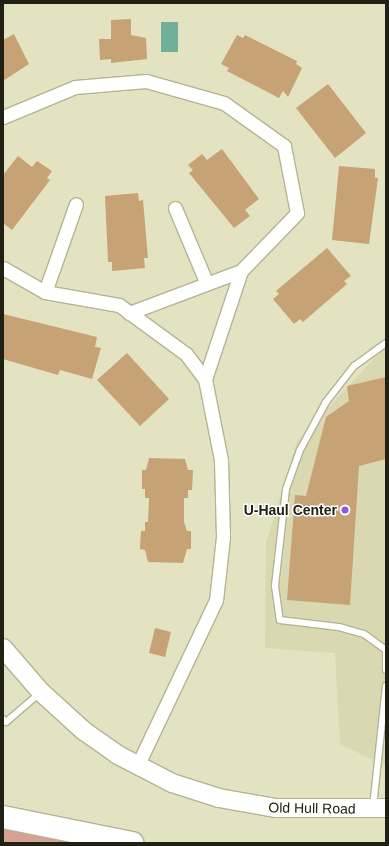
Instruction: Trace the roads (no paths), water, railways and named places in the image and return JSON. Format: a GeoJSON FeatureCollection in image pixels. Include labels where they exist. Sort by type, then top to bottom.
{"type":"FeatureCollection","features":[{"type":"Feature","properties":{"kind":"highway"},"geometry":{"type":"LineString","coordinates":[[3,818],[132,843]]}},
{"type":"Feature","properties":{"kind":"main road","name":"Old Hull Road"},"geometry":{"type":"LineString","coordinates":[[3,648],[41,692],[84,731],[136,766],[196,791],[238,803],[295,810],[379,808]]}},
{"type":"Feature","properties":{"kind":"street"},"geometry":{"type":"LineString","coordinates":[[3,117],[74,87],[146,81],[224,103],[284,146],[297,213],[241,271],[129,313]]}},
{"type":"Feature","properties":{"kind":"street"},"geometry":{"type":"LineString","coordinates":[[45,292],[76,204]]}},
{"type":"Feature","properties":{"kind":"street"},"geometry":{"type":"LineString","coordinates":[[175,208],[207,284]]}},
{"type":"Feature","properties":{"kind":"street"},"geometry":{"type":"LineString","coordinates":[[3,268],[45,292],[119,305],[186,354],[205,379],[220,460],[223,537],[216,600],[136,766]]}},
{"type":"Feature","properties":{"kind":"street"},"geometry":{"type":"LineString","coordinates":[[205,379],[241,271]]}},
{"type":"Feature","properties":{"kind":"lane"},"geometry":{"type":"LineString","coordinates":[[386,343],[354,366],[326,402],[300,450],[286,489],[275,586],[280,620],[339,627],[364,634],[386,650],[386,670]]}},
{"type":"Feature","properties":{"kind":"lane"},"geometry":{"type":"LineString","coordinates":[[379,808],[386,686]]}},
{"type":"Feature","properties":{"kind":"lane"},"geometry":{"type":"LineString","coordinates":[[3,719],[6,722],[41,692]]}},
{"type":"Feature","properties":{"kind":"water"},"geometry":{"type":"Polygon","coordinates":[[[161,22],[178,22],[178,52],[161,52],[161,22]]]}},
{"type":"Feature","properties":{"kind":"place","name":"U-Haul Center"},"geometry":{"type":"Point","coordinates":[345,510]}}]}
